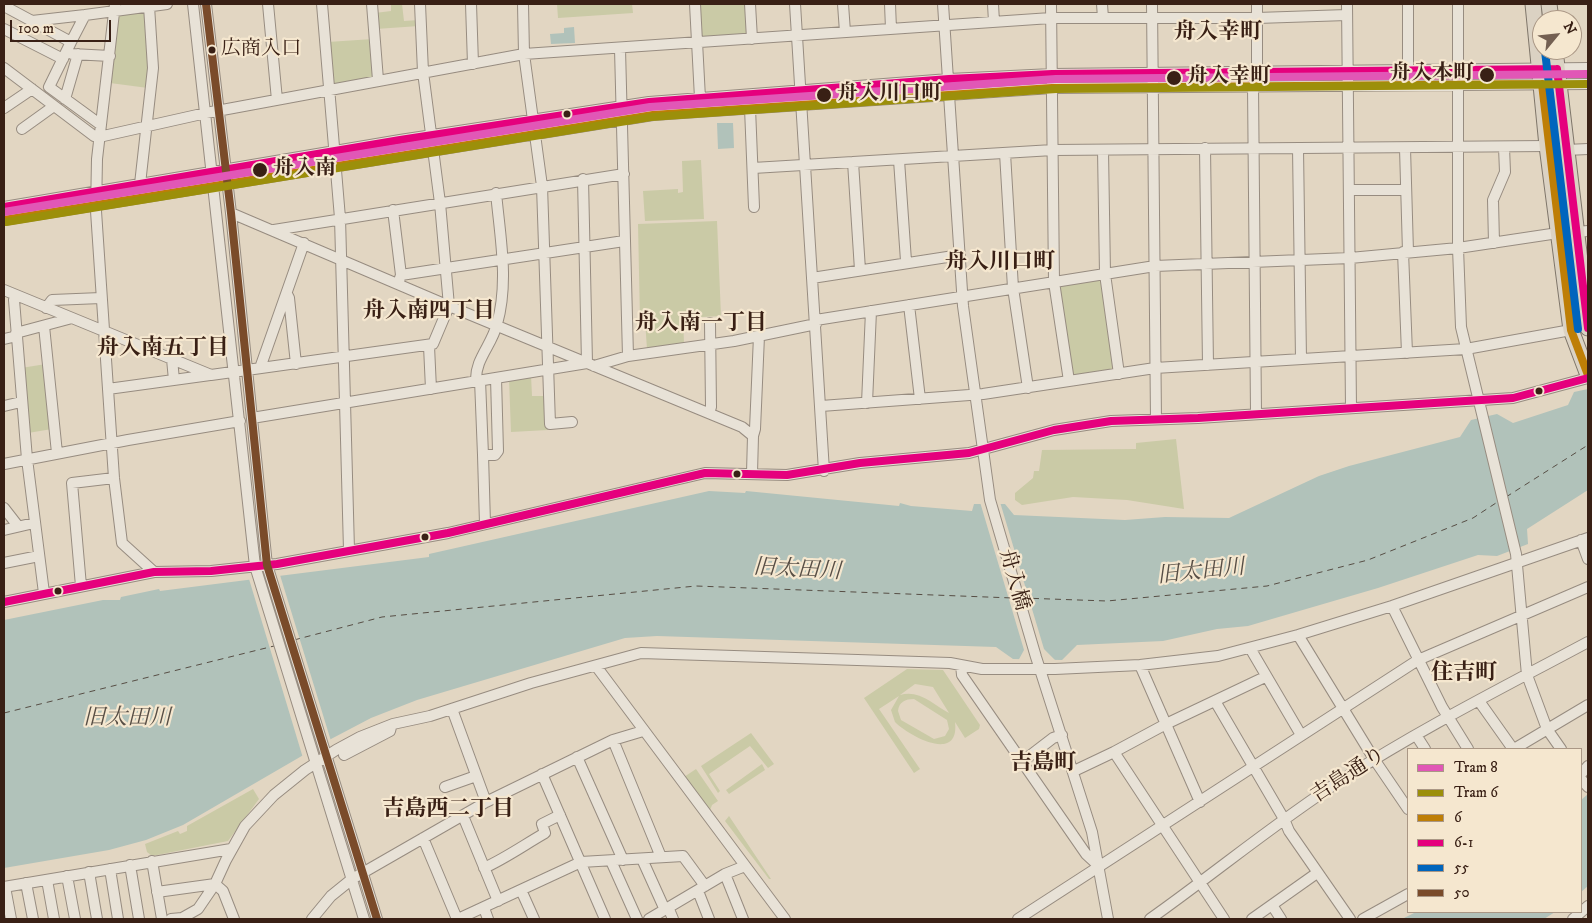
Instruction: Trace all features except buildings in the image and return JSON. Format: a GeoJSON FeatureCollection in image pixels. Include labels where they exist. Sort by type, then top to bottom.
{"type":"FeatureCollection","features":[{"type":"Feature","properties":{"kind":"highway"},"geometry":{"type":"LineString","coordinates":[[1533,4],[1558,234],[1571,330],[1588,376]]}},
{"type":"Feature","properties":{"kind":"highway"},"geometry":{"type":"LineString","coordinates":[[1556,60],[1566,150],[1582,232],[1588,328]]}},
{"type":"Feature","properties":{"kind":"street"},"geometry":{"type":"LineString","coordinates":[[32,21],[85,15],[115,8],[167,4]]}},
{"type":"Feature","properties":{"kind":"street"},"geometry":{"type":"LineString","coordinates":[[194,4],[255,566],[364,919]]}},
{"type":"Feature","properties":{"kind":"street"},"geometry":{"type":"LineString","coordinates":[[206,4],[231,213],[267,565],[324,752],[364,872],[377,919]]}},
{"type":"Feature","properties":{"kind":"street"},"geometry":{"type":"LineString","coordinates":[[268,4],[277,100]]}},
{"type":"Feature","properties":{"kind":"street"},"geometry":{"type":"LineString","coordinates":[[322,4],[340,218],[349,550]]}},
{"type":"Feature","properties":{"kind":"street"},"geometry":{"type":"LineString","coordinates":[[372,4],[378,80]]}},
{"type":"Feature","properties":{"kind":"street"},"geometry":{"type":"LineString","coordinates":[[108,389],[343,358],[433,344],[449,306],[440,203],[423,72],[420,4]]}},
{"type":"Feature","properties":{"kind":"street"},"geometry":{"type":"LineString","coordinates":[[471,4],[473,64]]}},
{"type":"Feature","properties":{"kind":"street"},"geometry":{"type":"LineString","coordinates":[[523,4],[524,54],[542,186],[550,424],[572,422]]}},
{"type":"Feature","properties":{"kind":"street"},"geometry":{"type":"LineString","coordinates":[[696,4],[700,98]]}},
{"type":"Feature","properties":{"kind":"street"},"geometry":{"type":"LineString","coordinates":[[750,4],[752,39]]}},
{"type":"Feature","properties":{"kind":"street"},"geometry":{"type":"LineString","coordinates":[[795,4],[824,471]]}},
{"type":"Feature","properties":{"kind":"street"},"geometry":{"type":"LineString","coordinates":[[843,4],[845,32]]}},
{"type":"Feature","properties":{"kind":"street"},"geometry":{"type":"LineString","coordinates":[[890,4],[891,29]]}},
{"type":"Feature","properties":{"kind":"street","name":"舟入橋"},"geometry":{"type":"LineString","coordinates":[[943,4],[962,296],[990,500],[1038,665],[1074,771],[1092,832],[1108,919]]}},
{"type":"Feature","properties":{"kind":"street"},"geometry":{"type":"LineString","coordinates":[[993,4],[994,22]]}},
{"type":"Feature","properties":{"kind":"street"},"geometry":{"type":"LineString","coordinates":[[1051,4],[1054,282],[1069,381]]}},
{"type":"Feature","properties":{"kind":"street"},"geometry":{"type":"LineString","coordinates":[[1102,4],[1103,18]]}},
{"type":"Feature","properties":{"kind":"street"},"geometry":{"type":"LineString","coordinates":[[1152,4],[1156,420]]}},
{"type":"Feature","properties":{"kind":"street"},"geometry":{"type":"LineString","coordinates":[[1256,413],[1253,86],[1256,72],[1257,4]]}},
{"type":"Feature","properties":{"kind":"street"},"geometry":{"type":"LineString","coordinates":[[1347,4],[1350,408]]}},
{"type":"Feature","properties":{"kind":"street"},"geometry":{"type":"LineString","coordinates":[[1408,4],[1408,70]]}},
{"type":"Feature","properties":{"kind":"street"},"geometry":{"type":"LineString","coordinates":[[1458,4],[1459,310],[1466,349],[1484,415],[1517,556],[1527,675],[1547,729],[1560,748]]}},
{"type":"Feature","properties":{"kind":"street"},"geometry":{"type":"LineString","coordinates":[[4,6],[72,42]]}},
{"type":"Feature","properties":{"kind":"street"},"geometry":{"type":"LineString","coordinates":[[140,184],[153,68],[149,6]]}},
{"type":"Feature","properties":{"kind":"street"},"geometry":{"type":"LineString","coordinates":[[115,8],[101,125],[96,204],[103,331],[114,478],[122,543],[154,572]]}},
{"type":"Feature","properties":{"kind":"street"},"geometry":{"type":"LineString","coordinates":[[85,15],[49,87],[101,125]]}},
{"type":"Feature","properties":{"kind":"street"},"geometry":{"type":"LineString","coordinates":[[6,72],[32,89],[94,136],[100,137],[206,113],[524,54],[620,49],[1052,18],[1257,18],[1347,15]]}},
{"type":"Feature","properties":{"kind":"street"},"geometry":{"type":"LineString","coordinates":[[4,29],[64,56],[78,54],[110,56]]}},
{"type":"Feature","properties":{"kind":"street"},"geometry":{"type":"LineString","coordinates":[[620,49],[628,356]]}},
{"type":"Feature","properties":{"kind":"street"},"geometry":{"type":"LineString","coordinates":[[64,99],[78,54]]}},
{"type":"Feature","properties":{"kind":"street"},"geometry":{"type":"LineString","coordinates":[[4,220],[621,119],[750,108],[1052,88],[1457,84],[1541,77],[1557,69],[1588,68]]}},
{"type":"Feature","properties":{"kind":"street"},"geometry":{"type":"LineString","coordinates":[[4,207],[621,105],[801,90],[949,79],[1052,74],[1408,70],[1458,70],[1541,77],[1558,84],[1588,84]]}},
{"type":"Feature","properties":{"kind":"street"},"geometry":{"type":"LineString","coordinates":[[4,108],[32,89]]}},
{"type":"Feature","properties":{"kind":"street"},"geometry":{"type":"LineString","coordinates":[[22,129],[54,106]]}},
{"type":"Feature","properties":{"kind":"street"},"geometry":{"type":"LineString","coordinates":[[750,108],[754,207]]}},
{"type":"Feature","properties":{"kind":"street"},"geometry":{"type":"LineString","coordinates":[[1494,243],[1493,200],[1505,172],[1504,146]]}},
{"type":"Feature","properties":{"kind":"street"},"geometry":{"type":"LineString","coordinates":[[752,168],[1053,150],[1548,146]]}},
{"type":"Feature","properties":{"kind":"street"},"geometry":{"type":"LineString","coordinates":[[1205,148],[1208,365]]}},
{"type":"Feature","properties":{"kind":"street"},"geometry":{"type":"LineString","coordinates":[[1298,148],[1301,359]]}},
{"type":"Feature","properties":{"kind":"street"},"geometry":{"type":"LineString","coordinates":[[1405,148],[1407,353]]}},
{"type":"Feature","properties":{"kind":"street"},"geometry":{"type":"LineString","coordinates":[[1566,150],[1588,149]]}},
{"type":"Feature","properties":{"kind":"street"},"geometry":{"type":"LineString","coordinates":[[1103,150],[1105,274],[1119,374]]}},
{"type":"Feature","properties":{"kind":"street"},"geometry":{"type":"LineString","coordinates":[[1005,153],[1014,288],[1028,388]]}},
{"type":"Feature","properties":{"kind":"street"},"geometry":{"type":"LineString","coordinates":[[899,160],[906,262]]}},
{"type":"Feature","properties":{"kind":"street"},"geometry":{"type":"LineString","coordinates":[[853,162],[860,270]]}},
{"type":"Feature","properties":{"kind":"street"},"geometry":{"type":"LineString","coordinates":[[274,230],[624,174]]}},
{"type":"Feature","properties":{"kind":"street"},"geometry":{"type":"LineString","coordinates":[[583,180],[584,247],[590,364]]}},
{"type":"Feature","properties":{"kind":"street"},"geometry":{"type":"LineString","coordinates":[[1349,190],[1406,190]]}},
{"type":"Feature","properties":{"kind":"street"},"geometry":{"type":"LineString","coordinates":[[485,524],[483,455],[478,381],[475,369],[497,326],[502,290],[502,259],[496,193]]}},
{"type":"Feature","properties":{"kind":"street"},"geometry":{"type":"LineString","coordinates":[[393,210],[400,279]]}},
{"type":"Feature","properties":{"kind":"street"},"geometry":{"type":"LineString","coordinates":[[231,213],[340,258],[400,279],[449,306],[742,427],[753,436]]}},
{"type":"Feature","properties":{"kind":"street"},"geometry":{"type":"LineString","coordinates":[[252,418],[759,336],[871,311],[1155,266],[1350,258],[1458,248],[1558,234]]}},
{"type":"Feature","properties":{"kind":"street"},"geometry":{"type":"LineString","coordinates":[[400,279],[447,268],[624,240]]}},
{"type":"Feature","properties":{"kind":"street"},"geometry":{"type":"LineString","coordinates":[[260,368],[304,243]]}},
{"type":"Feature","properties":{"kind":"street"},"geometry":{"type":"LineString","coordinates":[[812,278],[960,255]]}},
{"type":"Feature","properties":{"kind":"street"},"geometry":{"type":"LineString","coordinates":[[4,290],[211,375]]}},
{"type":"Feature","properties":{"kind":"street"},"geometry":{"type":"LineString","coordinates":[[286,294],[289,298],[296,364]]}},
{"type":"Feature","properties":{"kind":"street"},"geometry":{"type":"LineString","coordinates":[[16,296],[14,300],[21,402],[44,593]]}},
{"type":"Feature","properties":{"kind":"street"},"geometry":{"type":"LineString","coordinates":[[46,308],[52,300],[101,298]]}},
{"type":"Feature","properties":{"kind":"street"},"geometry":{"type":"LineString","coordinates":[[909,305],[920,399]]}},
{"type":"Feature","properties":{"kind":"street"},"geometry":{"type":"LineString","coordinates":[[868,403],[871,311]]}},
{"type":"Feature","properties":{"kind":"street"},"geometry":{"type":"LineString","coordinates":[[4,338],[72,318]]}},
{"type":"Feature","properties":{"kind":"street"},"geometry":{"type":"LineString","coordinates":[[709,413],[711,407],[710,323]]}},
{"type":"Feature","properties":{"kind":"street"},"geometry":{"type":"LineString","coordinates":[[44,326],[57,453]]}},
{"type":"Feature","properties":{"kind":"street"},"geometry":{"type":"LineString","coordinates":[[821,406],[975,395],[1155,368],[1466,349],[1571,330]]}},
{"type":"Feature","properties":{"kind":"street"},"geometry":{"type":"LineString","coordinates":[[752,473],[759,336]]}},
{"type":"Feature","properties":{"kind":"street"},"geometry":{"type":"LineString","coordinates":[[428,346],[431,389]]}},
{"type":"Feature","properties":{"kind":"street"},"geometry":{"type":"LineString","coordinates":[[172,359],[174,380]]}},
{"type":"Feature","properties":{"kind":"street"},"geometry":{"type":"LineString","coordinates":[[4,602],[154,572],[211,571],[267,565],[349,550],[485,524],[705,473],[752,473],[787,476],[824,471],[860,463],[919,459],[982,450],[1080,424],[1480,402],[1513,398],[1588,376]]}},
{"type":"Feature","properties":{"kind":"street"},"geometry":{"type":"LineString","coordinates":[[483,455],[495,455],[498,451],[496,378]]}},
{"type":"Feature","properties":{"kind":"street"},"geometry":{"type":"LineString","coordinates":[[4,406],[21,402]]}},
{"type":"Feature","properties":{"kind":"street"},"geometry":{"type":"LineString","coordinates":[[4,464],[240,421]]}},
{"type":"Feature","properties":{"kind":"street"},"geometry":{"type":"LineString","coordinates":[[81,586],[72,483],[114,478]]}},
{"type":"Feature","properties":{"kind":"street"},"geometry":{"type":"LineString","coordinates":[[4,508],[18,526]]}},
{"type":"Feature","properties":{"kind":"street"},"geometry":{"type":"LineString","coordinates":[[4,530],[34,522]]}},
{"type":"Feature","properties":{"kind":"street"},"geometry":{"type":"LineString","coordinates":[[171,919],[192,914],[215,884],[231,849],[259,809],[313,758],[393,724],[452,709],[531,683],[641,653],[961,665],[982,669],[1038,665],[1140,665],[1218,656],[1298,635],[1392,606],[1517,556],[1585,539],[1588,559]]}},
{"type":"Feature","properties":{"kind":"street"},"geometry":{"type":"LineString","coordinates":[[4,563],[39,556]]}},
{"type":"Feature","properties":{"kind":"street"},"geometry":{"type":"LineString","coordinates":[[1018,919],[1418,660],[1588,587]]}},
{"type":"Feature","properties":{"kind":"street"},"geometry":{"type":"LineString","coordinates":[[1392,606],[1447,718],[1467,748]]}},
{"type":"Feature","properties":{"kind":"street"},"geometry":{"type":"LineString","coordinates":[[1298,635],[1374,759],[1407,808]]}},
{"type":"Feature","properties":{"kind":"street","name":"吉島通り"},"geometry":{"type":"LineString","coordinates":[[1150,919],[1200,884],[1284,819],[1374,759],[1588,642]]}},
{"type":"Feature","properties":{"kind":"street"},"geometry":{"type":"LineString","coordinates":[[1250,648],[1300,735]]}},
{"type":"Feature","properties":{"kind":"street"},"geometry":{"type":"LineString","coordinates":[[961,665],[962,675],[1086,854],[1099,866]]}},
{"type":"Feature","properties":{"kind":"street"},"geometry":{"type":"LineString","coordinates":[[1140,665],[1200,802]]}},
{"type":"Feature","properties":{"kind":"street"},"geometry":{"type":"LineString","coordinates":[[596,666],[785,919]]}},
{"type":"Feature","properties":{"kind":"street"},"geometry":{"type":"LineString","coordinates":[[1074,771],[1166,724],[1265,677]]}},
{"type":"Feature","properties":{"kind":"street"},"geometry":{"type":"LineString","coordinates":[[1214,701],[1284,819],[1289,831],[1350,919]]}},
{"type":"Feature","properties":{"kind":"street"},"geometry":{"type":"LineString","coordinates":[[1479,701],[1512,748]]}},
{"type":"Feature","properties":{"kind":"street"},"geometry":{"type":"LineString","coordinates":[[1515,748],[1588,705]]}},
{"type":"Feature","properties":{"kind":"street"},"geometry":{"type":"LineString","coordinates":[[452,709],[486,802]]}},
{"type":"Feature","properties":{"kind":"street"},"geometry":{"type":"LineString","coordinates":[[344,755],[390,731],[393,724]]}},
{"type":"Feature","properties":{"kind":"street"},"geometry":{"type":"LineString","coordinates":[[312,919],[332,896],[352,880],[486,802],[613,740],[644,731]]}},
{"type":"Feature","properties":{"kind":"street"},"geometry":{"type":"LineString","coordinates":[[1023,761],[1053,738],[1062,735]]}},
{"type":"Feature","properties":{"kind":"street"},"geometry":{"type":"LineString","coordinates":[[1416,735],[1424,748]]}},
{"type":"Feature","properties":{"kind":"street"},"geometry":{"type":"LineString","coordinates":[[613,740],[661,858]]}},
{"type":"Feature","properties":{"kind":"street"},"geometry":{"type":"LineString","coordinates":[[1114,752],[1224,919]]}},
{"type":"Feature","properties":{"kind":"street"},"geometry":{"type":"LineString","coordinates":[[577,757],[623,860]]}},
{"type":"Feature","properties":{"kind":"street"},"geometry":{"type":"LineString","coordinates":[[542,774],[606,919]]}},
{"type":"Feature","properties":{"kind":"street"},"geometry":{"type":"LineString","coordinates":[[445,787],[476,776]]}},
{"type":"Feature","properties":{"kind":"street"},"geometry":{"type":"LineString","coordinates":[[484,868],[509,857],[515,851],[545,833],[542,824],[560,815]]}},
{"type":"Feature","properties":{"kind":"street"},"geometry":{"type":"LineString","coordinates":[[464,816],[498,901]]}},
{"type":"Feature","properties":{"kind":"street"},"geometry":{"type":"LineString","coordinates":[[1077,840],[1092,832]]}},
{"type":"Feature","properties":{"kind":"street"},"geometry":{"type":"LineString","coordinates":[[424,838],[458,919],[581,862],[683,856],[701,888],[709,919]]}},
{"type":"Feature","properties":{"kind":"street"},"geometry":{"type":"LineString","coordinates":[[11,919],[4,887],[231,849]]}},
{"type":"Feature","properties":{"kind":"street"},"geometry":{"type":"LineString","coordinates":[[642,859],[673,919]]}},
{"type":"Feature","properties":{"kind":"street"},"geometry":{"type":"LineString","coordinates":[[152,861],[162,919]]}},
{"type":"Feature","properties":{"kind":"street"},"geometry":{"type":"LineString","coordinates":[[611,861],[637,919]]}},
{"type":"Feature","properties":{"kind":"street"},"geometry":{"type":"LineString","coordinates":[[130,865],[139,919]]}},
{"type":"Feature","properties":{"kind":"street"},"geometry":{"type":"LineString","coordinates":[[649,919],[725,874],[745,866]]}},
{"type":"Feature","properties":{"kind":"street"},"geometry":{"type":"LineString","coordinates":[[110,869],[118,919]]}},
{"type":"Feature","properties":{"kind":"street"},"geometry":{"type":"LineString","coordinates":[[89,872],[97,919]]}},
{"type":"Feature","properties":{"kind":"street"},"geometry":{"type":"LineString","coordinates":[[1252,919],[1317,873]]}},
{"type":"Feature","properties":{"kind":"street"},"geometry":{"type":"LineString","coordinates":[[725,874],[743,919]]}},
{"type":"Feature","properties":{"kind":"street"},"geometry":{"type":"LineString","coordinates":[[67,876],[75,919]]}},
{"type":"Feature","properties":{"kind":"street"},"geometry":{"type":"LineString","coordinates":[[47,880],[54,919]]}},
{"type":"Feature","properties":{"kind":"street"},"geometry":{"type":"LineString","coordinates":[[26,883],[33,919]]}},
{"type":"Feature","properties":{"kind":"street"},"geometry":{"type":"LineString","coordinates":[[157,892],[215,884],[223,891],[234,919]]}},
{"type":"Feature","properties":{"kind":"street"},"geometry":{"type":"LineString","coordinates":[[521,890],[534,919]]}},
{"type":"Feature","properties":{"kind":"street"},"geometry":{"type":"LineString","coordinates":[[1363,919],[1407,895]]}},
{"type":"Feature","properties":{"kind":"street"},"geometry":{"type":"LineString","coordinates":[[1272,905],[1282,919]]}},
{"type":"Feature","properties":{"kind":"street"},"geometry":{"type":"LineString","coordinates":[[484,908],[488,919]]}},
{"type":"Feature","properties":{"kind":"green space"},"geometry":{"type":"Polygon","coordinates":[[[391,4],[402,4],[404,21],[419,20],[419,26],[376,29],[375,13],[391,11],[391,4]]]}},
{"type":"Feature","properties":{"kind":"green space"},"geometry":{"type":"Polygon","coordinates":[[[557,4],[632,4],[633,13],[558,18],[557,4]]]}},
{"type":"Feature","properties":{"kind":"green space"},"geometry":{"type":"Polygon","coordinates":[[[697,4],[747,4],[749,34],[700,37],[697,4]]]}},
{"type":"Feature","properties":{"kind":"green space"},"geometry":{"type":"Polygon","coordinates":[[[145,11],[152,63],[148,88],[110,83],[117,17],[119,14],[145,11]]]}},
{"type":"Feature","properties":{"kind":"green space"},"geometry":{"type":"Polygon","coordinates":[[[373,39],[373,79],[334,87],[328,42],[373,39]]]}},
{"type":"Feature","properties":{"kind":"green space"},"geometry":{"type":"Polygon","coordinates":[[[701,160],[704,219],[645,221],[643,191],[678,189],[678,193],[683,192],[682,161],[701,160]]]}},
{"type":"Feature","properties":{"kind":"green space"},"geometry":{"type":"Polygon","coordinates":[[[717,221],[721,316],[683,318],[684,343],[647,349],[645,320],[640,320],[638,224],[717,221]]]}},
{"type":"Feature","properties":{"kind":"green space"},"geometry":{"type":"Polygon","coordinates":[[[1098,280],[1101,282],[1114,366],[1112,370],[1075,376],[1072,373],[1059,289],[1061,286],[1098,280]]]}},
{"type":"Feature","properties":{"kind":"green space"},"geometry":{"type":"Polygon","coordinates":[[[46,364],[52,429],[28,433],[21,368],[46,364]]]}},
{"type":"Feature","properties":{"kind":"green space"},"geometry":{"type":"Polygon","coordinates":[[[531,375],[532,396],[546,396],[548,430],[511,432],[509,378],[531,375]]]}},
{"type":"Feature","properties":{"kind":"green space"},"geometry":{"type":"Polygon","coordinates":[[[1176,439],[1184,509],[1127,500],[1073,497],[1022,505],[1015,500],[1015,493],[1033,478],[1034,471],[1039,471],[1042,450],[1136,449],[1136,443],[1176,439]]]}},
{"type":"Feature","properties":{"kind":"green space"},"geometry":{"type":"Polygon","coordinates":[[[907,669],[943,670],[980,725],[979,729],[965,738],[955,722],[954,735],[950,742],[942,744],[932,743],[911,734],[895,722],[891,710],[899,696],[879,709],[920,769],[914,773],[864,698],[907,669]],[[915,684],[900,695],[914,694],[920,696],[949,713],[933,687],[915,684]],[[914,699],[905,700],[901,703],[898,711],[901,720],[934,739],[945,736],[949,729],[947,720],[914,699]]]}},
{"type":"Feature","properties":{"kind":"green space"},"geometry":{"type":"Polygon","coordinates":[[[751,733],[774,764],[768,768],[750,746],[709,774],[720,791],[718,793],[701,766],[751,733]]]}},
{"type":"Feature","properties":{"kind":"green space"},"geometry":{"type":"Polygon","coordinates":[[[762,764],[765,770],[729,794],[726,790],[762,764]]]}},
{"type":"Feature","properties":{"kind":"green space"},"geometry":{"type":"Polygon","coordinates":[[[696,769],[718,801],[712,805],[709,813],[684,777],[696,769]]]}},
{"type":"Feature","properties":{"kind":"green space"},"geometry":{"type":"Polygon","coordinates":[[[253,789],[259,799],[228,841],[152,856],[147,852],[145,844],[178,831],[180,834],[187,831],[187,826],[253,789]]]}},
{"type":"Feature","properties":{"kind":"green space"},"geometry":{"type":"Polygon","coordinates":[[[729,816],[771,879],[769,879],[725,821],[729,816]]]}},
{"type":"Feature","properties":{"kind":"water"},"geometry":{"type":"Polygon","coordinates":[[[574,27],[575,43],[551,44],[550,34],[564,33],[564,28],[574,27]]]}},
{"type":"Feature","properties":{"kind":"water"},"geometry":{"type":"Polygon","coordinates":[[[717,123],[733,123],[734,148],[718,149],[717,123]]]}},
{"type":"Feature","properties":{"kind":"water","name":"旧太田川"},"geometry":{"type":"Polygon","coordinates":[[[1588,389],[1588,490],[1527,529],[1528,544],[1497,556],[1478,555],[1378,588],[1248,626],[1217,629],[1163,641],[1077,645],[1062,660],[1013,659],[996,647],[657,636],[625,638],[417,700],[371,718],[331,739],[183,825],[146,840],[109,850],[4,868],[4,620],[103,600],[120,600],[121,597],[159,589],[160,591],[429,557],[429,554],[709,491],[745,493],[746,491],[899,506],[900,503],[911,506],[972,511],[974,504],[1005,504],[1014,515],[1125,520],[1165,517],[1229,518],[1319,476],[1349,466],[1460,437],[1471,420],[1497,414],[1513,423],[1568,405],[1574,392],[1588,389]]]}},
{"type":"Feature","properties":{"kind":"water"},"geometry":{"type":"Polygon","coordinates":[[[1588,794],[1588,886],[1582,891],[1582,799],[1588,794]]]}},
{"type":"Feature","properties":{"kind":"water"},"geometry":{"type":"Polygon","coordinates":[[[1414,913],[1553,913],[1544,919],[1402,919],[1414,913]]]}},
{"type":"Feature","properties":{"kind":"pier"},"geometry":{"type":"Polygon","coordinates":[[[980,502],[1000,502],[1044,649],[1056,661],[1018,661],[1024,650],[980,502]]]}},
{"type":"Feature","properties":{"kind":"pier"},"geometry":{"type":"Polygon","coordinates":[[[280,575],[331,741],[303,758],[249,579],[280,575]]]}},
{"type":"Feature","properties":{"kind":"ferry route"},"geometry":{"type":"LineString","coordinates":[[1506,497],[1588,445]]}},
{"type":"Feature","properties":{"kind":"ferry route"},"geometry":{"type":"LineString","coordinates":[[1022,598],[1107,601],[1267,586],[1368,560],[1473,518],[1499,501]]}},
{"type":"Feature","properties":{"kind":"ferry route"},"geometry":{"type":"LineString","coordinates":[[294,640],[382,617],[696,586],[1013,598]]}},
{"type":"Feature","properties":{"kind":"ferry route"},"geometry":{"type":"LineString","coordinates":[[4,713],[274,646]]}},
{"type":"Feature","properties":{"kind":"tram line","name":"8"},"geometry":{"type":"LineString","coordinates":[[4,212],[650,107],[1056,79],[1588,74]]}},
{"type":"Feature","properties":{"kind":"tram line","name":"6"},"geometry":{"type":"LineString","coordinates":[[6,222],[651,117],[1056,89],[1588,84]]}},
{"type":"Feature","properties":{"kind":"transit line","name":"50"},"geometry":{"type":"LineString","coordinates":[[206,4],[231,213],[267,565],[377,919]]}},
{"type":"Feature","properties":{"kind":"transit line","name":"55"},"geometry":{"type":"LineString","coordinates":[[1546,60],[1578,329]]}},
{"type":"Feature","properties":{"kind":"transit line","name":"6-1"},"geometry":{"type":"LineString","coordinates":[[1557,69],[1588,328]]}},
{"type":"Feature","properties":{"kind":"transit line","name":"6-1"},"geometry":{"type":"LineString","coordinates":[[4,207],[400,140],[649,102],[949,79],[1052,74],[1557,69]]}},
{"type":"Feature","properties":{"kind":"transit line","name":"6"},"geometry":{"type":"LineString","coordinates":[[1542,84],[1571,330],[1588,375]]}},
{"type":"Feature","properties":{"kind":"transit line","name":"6"},"geometry":{"type":"LineString","coordinates":[[4,220],[653,115],[1052,88],[1542,84]]}},
{"type":"Feature","properties":{"kind":"transit line","name":"6-1"},"geometry":{"type":"LineString","coordinates":[[4,602],[154,572],[211,571],[277,564],[448,533],[705,473],[787,475],[860,463],[969,453],[1054,430],[1111,421],[1198,418],[1513,398],[1588,378]]}},
{"type":"Feature","properties":{"kind":"place","name":"広商入口"},"geometry":{"type":"Point","coordinates":[212,50]}},
{"type":"Feature","properties":{"kind":"place","name":"舟入本町"},"geometry":{"type":"Point","coordinates":[1487,75]}},
{"type":"Feature","properties":{"kind":"place","name":"舟入幸町"},"geometry":{"type":"Point","coordinates":[1174,78]}},
{"type":"Feature","properties":{"kind":"place","name":"舟入川口町"},"geometry":{"type":"Point","coordinates":[824,95]}},
{"type":"Feature","properties":{"kind":"place","name":"舟入南"},"geometry":{"type":"Point","coordinates":[260,170]}},
{"type":"Feature","properties":{"kind":"district","name":"舟入幸町"},"geometry":{"type":"Point","coordinates":[1218,33]}},
{"type":"Feature","properties":{"kind":"district","name":"舟入川口町"},"geometry":{"type":"Point","coordinates":[1000,263]}},
{"type":"Feature","properties":{"kind":"district","name":"舟入南四丁目"},"geometry":{"type":"Point","coordinates":[429,312]}},
{"type":"Feature","properties":{"kind":"district","name":"舟入南一丁目"},"geometry":{"type":"Point","coordinates":[701,324]}},
{"type":"Feature","properties":{"kind":"district","name":"舟入南五丁目"},"geometry":{"type":"Point","coordinates":[163,349]}},
{"type":"Feature","properties":{"kind":"district","name":"住吉町"},"geometry":{"type":"Point","coordinates":[1464,674]}},
{"type":"Feature","properties":{"kind":"district","name":"吉島町"},"geometry":{"type":"Point","coordinates":[1043,764]}},
{"type":"Feature","properties":{"kind":"district","name":"吉島西二丁目"},"geometry":{"type":"Point","coordinates":[448,810]}}]}
